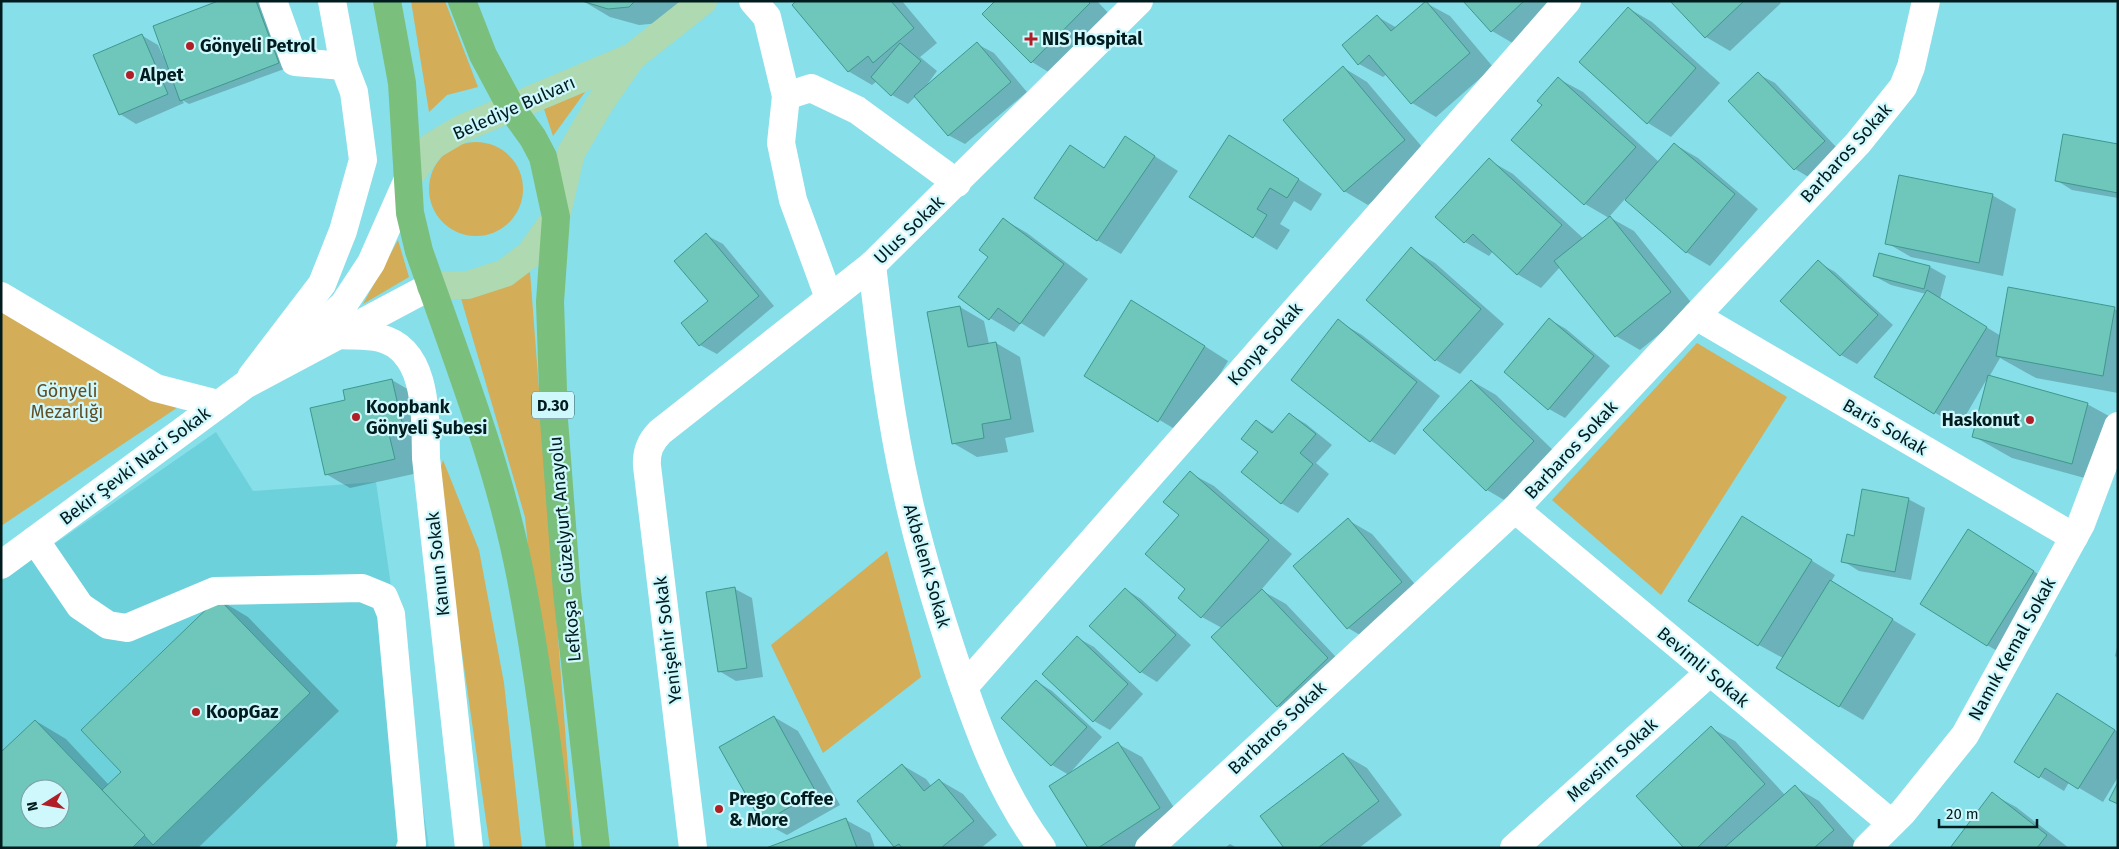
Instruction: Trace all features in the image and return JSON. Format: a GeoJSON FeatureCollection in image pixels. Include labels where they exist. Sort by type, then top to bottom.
{"type":"FeatureCollection","features":[{"type":"Feature","properties":{"kind":"highway"},"geometry":{"type":"LineString","coordinates":[[387,1],[402,83],[410,213],[419,251],[501,495],[521,578],[545,728],[560,848]]}},
{"type":"Feature","properties":{"kind":"highway","name":"Lefkoşa - Güzelyurt Anayolu"},"geometry":{"type":"LineString","coordinates":[[462,1],[483,55],[512,109],[533,138],[543,157],[556,217],[550,302],[552,381],[567,592],[596,848]]}},
{"type":"Feature","properties":{"kind":"main road","name":"Belediye Bulvarı"},"geometry":{"type":"LineString","coordinates":[[409,177],[432,146],[462,129],[632,57],[704,1]]}},
{"type":"Feature","properties":{"kind":"main road","name":"Belediye Bulvarı"},"geometry":{"type":"LineString","coordinates":[[431,286],[468,284],[506,273],[530,254],[556,217],[571,152],[600,103],[632,57]]}},
{"type":"Feature","properties":{"kind":"street"},"geometry":{"type":"LineString","coordinates":[[273,1],[295,62],[344,66]]}},
{"type":"Feature","properties":{"kind":"street"},"geometry":{"type":"LineString","coordinates":[[245,385],[322,284],[343,231],[362,160],[354,92],[344,66],[332,1]]}},
{"type":"Feature","properties":{"kind":"street"},"geometry":{"type":"LineString","coordinates":[[753,1],[767,17],[786,96],[781,143],[793,200],[830,298]]}},
{"type":"Feature","properties":{"kind":"street","name":"Ulus Sokak"},"geometry":{"type":"LineString","coordinates":[[657,434],[872,265],[1139,1]]}},
{"type":"Feature","properties":{"kind":"street","name":"Konya Sokak"},"geometry":{"type":"LineString","coordinates":[[964,687],[1567,1]]}},
{"type":"Feature","properties":{"kind":"street","name":"Barbaros Sokak"},"geometry":{"type":"LineString","coordinates":[[1149,848],[1515,509],[1858,143],[1891,105],[1903,87],[1911,67],[1926,1]]}},
{"type":"Feature","properties":{"kind":"street"},"geometry":{"type":"LineString","coordinates":[[786,96],[811,88],[857,110],[957,183]]}},
{"type":"Feature","properties":{"kind":"street","name":"Bekir Şevki Naci Sokak"},"geometry":{"type":"LineString","coordinates":[[270,370],[344,304],[372,263],[409,177]]}},
{"type":"Feature","properties":{"kind":"street","name":"Akbelenk Sokak"},"geometry":{"type":"LineString","coordinates":[[872,265],[884,361],[907,492],[934,598],[983,742],[1003,786],[1023,822],[1042,848]]}},
{"type":"Feature","properties":{"kind":"street","name":"Bekir Şevki Naci Sokak"},"geometry":{"type":"LineString","coordinates":[[1,565],[245,385],[431,286]]}},
{"type":"Feature","properties":{"kind":"street"},"geometry":{"type":"LineString","coordinates":[[1,296],[156,388],[218,404]]}},
{"type":"Feature","properties":{"kind":"street","name":"Baris Sokak"},"geometry":{"type":"LineString","coordinates":[[1696,316],[2074,537]]}},
{"type":"Feature","properties":{"kind":"street","name":"Kanun Sokak"},"geometry":{"type":"LineString","coordinates":[[341,335],[380,338],[402,348],[416,370],[422,394],[426,458],[469,848]]}},
{"type":"Feature","properties":{"kind":"street","name":"Namık Kemal Sokak"},"geometry":{"type":"LineString","coordinates":[[1867,848],[1891,823],[1965,735],[2081,524],[2118,426]]}},
{"type":"Feature","properties":{"kind":"street","name":"Yenişehir Sokak"},"geometry":{"type":"LineString","coordinates":[[657,434],[647,453],[647,466],[693,848]]}},
{"type":"Feature","properties":{"kind":"street","name":"Bevimli Sokak"},"geometry":{"type":"LineString","coordinates":[[1515,509],[1891,823]]}},
{"type":"Feature","properties":{"kind":"street"},"geometry":{"type":"LineString","coordinates":[[35,540],[80,606],[108,625],[127,628],[196,597],[215,591],[362,588],[384,598],[391,614],[412,844],[410,848]]}},
{"type":"Feature","properties":{"kind":"street","name":"Mevsim Sokak"},"geometry":{"type":"LineString","coordinates":[[1514,848],[1710,673]]}},
{"type":"Feature","properties":{"kind":"shaded area"},"geometry":{"type":"Polygon","coordinates":[[[216,432],[253,491],[376,482],[429,848],[1,848],[1,581],[216,432]]]}},
{"type":"Feature","properties":{"kind":"green space"},"geometry":{"type":"Polygon","coordinates":[[[411,1],[445,1],[478,87],[447,95],[429,112],[411,1]]]}},
{"type":"Feature","properties":{"kind":"green space"},"geometry":{"type":"Polygon","coordinates":[[[604,66],[553,136],[541,100],[604,66]]]}},
{"type":"Feature","properties":{"kind":"green space"},"geometry":{"type":"Polygon","coordinates":[[[476,142],[494,146],[509,156],[519,171],[523,189],[519,207],[509,222],[494,232],[476,236],[458,232],[443,222],[433,207],[429,189],[433,171],[443,156],[458,146],[476,142]]]}},
{"type":"Feature","properties":{"kind":"green space"},"geometry":{"type":"Polygon","coordinates":[[[398,240],[409,277],[363,304],[398,240]]]}},
{"type":"Feature","properties":{"kind":"green space"},"geometry":{"type":"Polygon","coordinates":[[[530,272],[574,846],[560,847],[525,517],[460,295],[530,272]]]}},
{"type":"Feature","properties":{"kind":"green space","name":"Gönyeli Mezarlığı"},"geometry":{"type":"Polygon","coordinates":[[[1,291],[190,399],[1,526],[1,291]]]}},
{"type":"Feature","properties":{"kind":"green space"},"geometry":{"type":"Polygon","coordinates":[[[1697,343],[1787,397],[1661,595],[1552,500],[1697,343]]]}},
{"type":"Feature","properties":{"kind":"green space"},"geometry":{"type":"Polygon","coordinates":[[[443,460],[479,550],[504,683],[522,848],[490,848],[437,478],[443,460]]]}},
{"type":"Feature","properties":{"kind":"green space"},"geometry":{"type":"Polygon","coordinates":[[[887,551],[921,677],[823,753],[771,645],[887,551]]]}},
{"type":"Feature","properties":{"kind":"building"},"geometry":{"type":"Polygon","coordinates":[[[218,1],[256,1],[279,63],[180,101],[153,26],[218,1]]]}},
{"type":"Feature","properties":{"kind":"building"},"geometry":{"type":"Polygon","coordinates":[[[582,1],[635,1],[629,7],[608,9],[582,1]]]}},
{"type":"Feature","properties":{"kind":"building"},"geometry":{"type":"Polygon","coordinates":[[[796,1],[891,1],[914,28],[873,63],[868,56],[848,72],[792,5],[796,1]]]}},
{"type":"Feature","properties":{"kind":"building","name":"NIS Hospital"},"geometry":{"type":"Polygon","coordinates":[[[995,1],[1088,1],[1090,3],[1031,63],[982,14],[995,1]]]}},
{"type":"Feature","properties":{"kind":"building"},"geometry":{"type":"Polygon","coordinates":[[[1426,1],[1470,53],[1411,104],[1369,55],[1358,65],[1342,45],[1377,15],[1391,31],[1426,1]]]}},
{"type":"Feature","properties":{"kind":"building"},"geometry":{"type":"Polygon","coordinates":[[[1463,1],[1524,1],[1491,32],[1463,1]]]}},
{"type":"Feature","properties":{"kind":"building"},"geometry":{"type":"Polygon","coordinates":[[[1670,1],[1744,1],[1705,38],[1670,1]]]}},
{"type":"Feature","properties":{"kind":"building"},"geometry":{"type":"Polygon","coordinates":[[[1628,7],[1696,68],[1647,124],[1579,62],[1628,7]]]}},
{"type":"Feature","properties":{"kind":"building","name":"Alpet"},"geometry":{"type":"Polygon","coordinates":[[[142,34],[168,94],[119,115],[93,55],[142,34]]]}},
{"type":"Feature","properties":{"kind":"building"},"geometry":{"type":"Polygon","coordinates":[[[977,42],[1011,82],[948,136],[914,96],[977,42]]]}},
{"type":"Feature","properties":{"kind":"building"},"geometry":{"type":"Polygon","coordinates":[[[900,43],[921,61],[891,96],[871,77],[900,43]]]}},
{"type":"Feature","properties":{"kind":"building"},"geometry":{"type":"Polygon","coordinates":[[[1343,66],[1405,140],[1344,192],[1283,120],[1343,66]]]}},
{"type":"Feature","properties":{"kind":"building"},"geometry":{"type":"Polygon","coordinates":[[[1758,72],[1825,141],[1794,170],[1728,101],[1758,72]]]}},
{"type":"Feature","properties":{"kind":"building"},"geometry":{"type":"Polygon","coordinates":[[[1558,77],[1636,147],[1584,205],[1511,140],[1542,105],[1537,101],[1558,77]]]}},
{"type":"Feature","properties":{"kind":"building"},"geometry":{"type":"Polygon","coordinates":[[[2063,134],[2118,144],[2118,193],[2055,181],[2063,134]]]}},
{"type":"Feature","properties":{"kind":"building"},"geometry":{"type":"Polygon","coordinates":[[[1229,135],[1299,179],[1287,198],[1270,188],[1257,209],[1267,215],[1253,238],[1189,197],[1229,135]]]}},
{"type":"Feature","properties":{"kind":"building"},"geometry":{"type":"Polygon","coordinates":[[[1125,136],[1155,156],[1097,241],[1034,198],[1070,145],[1104,168],[1125,136]]]}},
{"type":"Feature","properties":{"kind":"building"},"geometry":{"type":"Polygon","coordinates":[[[1674,143],[1735,194],[1686,253],[1625,200],[1674,143]]]}},
{"type":"Feature","properties":{"kind":"building"},"geometry":{"type":"Polygon","coordinates":[[[1489,158],[1562,225],[1517,275],[1473,234],[1464,243],[1435,217],[1489,158]]]}},
{"type":"Feature","properties":{"kind":"building"},"geometry":{"type":"Polygon","coordinates":[[[1899,175],[1993,194],[1979,263],[1885,244],[1899,175]]]}},
{"type":"Feature","properties":{"kind":"building"},"geometry":{"type":"Polygon","coordinates":[[[1610,216],[1671,292],[1615,337],[1554,261],[1610,216]]]}},
{"type":"Feature","properties":{"kind":"building"},"geometry":{"type":"Polygon","coordinates":[[[1003,218],[1064,264],[1020,324],[998,308],[989,320],[958,297],[988,257],[979,250],[1003,218]]]}},
{"type":"Feature","properties":{"kind":"building"},"geometry":{"type":"Polygon","coordinates":[[[706,233],[759,296],[699,346],[681,323],[708,301],[674,261],[706,233]]]}},
{"type":"Feature","properties":{"kind":"building"},"geometry":{"type":"Polygon","coordinates":[[[1411,247],[1481,309],[1435,361],[1366,300],[1411,247]]]}},
{"type":"Feature","properties":{"kind":"building"},"geometry":{"type":"Polygon","coordinates":[[[1879,253],[1930,266],[1924,289],[1873,276],[1879,253]]]}},
{"type":"Feature","properties":{"kind":"building"},"geometry":{"type":"Polygon","coordinates":[[[1818,260],[1878,315],[1840,356],[1780,301],[1818,260]]]}},
{"type":"Feature","properties":{"kind":"building"},"geometry":{"type":"Polygon","coordinates":[[[2008,287],[2115,307],[2103,376],[1996,356],[2008,287]]]}},
{"type":"Feature","properties":{"kind":"building"},"geometry":{"type":"Polygon","coordinates":[[[1927,290],[1987,327],[1934,414],[1874,377],[1927,290]]]}},
{"type":"Feature","properties":{"kind":"building"},"geometry":{"type":"Polygon","coordinates":[[[1131,300],[1205,346],[1158,422],[1084,376],[1131,300]]]}},
{"type":"Feature","properties":{"kind":"building"},"geometry":{"type":"Polygon","coordinates":[[[960,306],[968,347],[996,342],[1011,419],[982,424],[984,438],[952,444],[927,312],[960,306]]]}},
{"type":"Feature","properties":{"kind":"building"},"geometry":{"type":"Polygon","coordinates":[[[1549,318],[1594,356],[1548,410],[1504,372],[1549,318]]]}},
{"type":"Feature","properties":{"kind":"building"},"geometry":{"type":"Polygon","coordinates":[[[1338,319],[1417,382],[1370,442],[1291,380],[1338,319]]]}},
{"type":"Feature","properties":{"kind":"building","name":"Haskonut"},"geometry":{"type":"Polygon","coordinates":[[[1988,375],[2088,403],[2072,464],[1972,437],[1988,375]]]}},
{"type":"Feature","properties":{"kind":"building","name":"Koopbank Gönyeli Şubesi"},"geometry":{"type":"Polygon","coordinates":[[[392,379],[403,427],[388,430],[395,459],[325,475],[310,408],[345,400],[343,390],[392,379]]]}},
{"type":"Feature","properties":{"kind":"building"},"geometry":{"type":"Polygon","coordinates":[[[1471,380],[1534,441],[1486,491],[1423,430],[1471,380]]]}},
{"type":"Feature","properties":{"kind":"building"},"geometry":{"type":"Polygon","coordinates":[[[1289,413],[1316,434],[1300,453],[1313,464],[1281,504],[1241,472],[1258,452],[1241,439],[1256,420],[1272,433],[1289,413]]]}},
{"type":"Feature","properties":{"kind":"building"},"geometry":{"type":"Polygon","coordinates":[[[1190,471],[1269,540],[1201,618],[1178,598],[1185,589],[1145,554],[1179,515],[1163,502],[1190,471]]]}},
{"type":"Feature","properties":{"kind":"building"},"geometry":{"type":"Polygon","coordinates":[[[1862,489],[1909,498],[1895,572],[1841,562],[1847,534],[1854,536],[1862,489]]]}},
{"type":"Feature","properties":{"kind":"building"},"geometry":{"type":"Polygon","coordinates":[[[1742,516],[1812,560],[1758,646],[1688,601],[1742,516]]]}},
{"type":"Feature","properties":{"kind":"building"},"geometry":{"type":"Polygon","coordinates":[[[1348,518],[1402,582],[1347,629],[1293,566],[1348,518]]]}},
{"type":"Feature","properties":{"kind":"building"},"geometry":{"type":"Polygon","coordinates":[[[1968,529],[2034,571],[1987,646],[1920,604],[1968,529]]]}},
{"type":"Feature","properties":{"kind":"building"},"geometry":{"type":"Polygon","coordinates":[[[1830,580],[1893,619],[1839,707],[1776,668],[1830,580]]]}},
{"type":"Feature","properties":{"kind":"building"},"geometry":{"type":"Polygon","coordinates":[[[735,587],[747,668],[718,672],[706,592],[735,587]]]}},
{"type":"Feature","properties":{"kind":"building"},"geometry":{"type":"Polygon","coordinates":[[[1125,588],[1176,635],[1140,673],[1089,626],[1125,588]]]}},
{"type":"Feature","properties":{"kind":"building"},"geometry":{"type":"Polygon","coordinates":[[[1262,589],[1328,658],[1277,707],[1211,637],[1262,589]]]}},
{"type":"Feature","properties":{"kind":"building","name":"KoopGaz"},"geometry":{"type":"Polygon","coordinates":[[[218,598],[310,693],[153,845],[102,790],[121,772],[81,730],[218,598]]]}},
{"type":"Feature","properties":{"kind":"building"},"geometry":{"type":"Polygon","coordinates":[[[1077,636],[1128,684],[1093,722],[1042,674],[1077,636]]]}},
{"type":"Feature","properties":{"kind":"building"},"geometry":{"type":"Polygon","coordinates":[[[1036,680],[1087,727],[1051,766],[1001,718],[1036,680]]]}},
{"type":"Feature","properties":{"kind":"building"},"geometry":{"type":"Polygon","coordinates":[[[2057,693],[2115,730],[2078,789],[2045,768],[2039,778],[2014,762],[2057,693]]]}},
{"type":"Feature","properties":{"kind":"building"},"geometry":{"type":"Polygon","coordinates":[[[774,716],[816,792],[762,823],[719,747],[774,716]]]}},
{"type":"Feature","properties":{"kind":"building"},"geometry":{"type":"Polygon","coordinates":[[[35,720],[145,835],[132,848],[1,848],[1,752],[35,720]]]}},
{"type":"Feature","properties":{"kind":"building"},"geometry":{"type":"Polygon","coordinates":[[[1711,726],[1765,784],[1697,848],[1684,848],[1636,796],[1711,726]]]}},
{"type":"Feature","properties":{"kind":"building"},"geometry":{"type":"Polygon","coordinates":[[[1118,742],[1160,808],[1098,848],[1088,848],[1049,786],[1118,742]]]}},
{"type":"Feature","properties":{"kind":"building"},"geometry":{"type":"Polygon","coordinates":[[[1343,753],[1379,801],[1318,848],[1284,848],[1260,816],[1343,753]]]}},
{"type":"Feature","properties":{"kind":"building"},"geometry":{"type":"Polygon","coordinates":[[[902,764],[924,791],[939,779],[974,821],[941,848],[902,848],[899,844],[894,847],[857,801],[902,764]]]}},
{"type":"Feature","properties":{"kind":"building"},"geometry":{"type":"Polygon","coordinates":[[[2118,782],[2118,804],[2109,800],[2118,782]]]}},
{"type":"Feature","properties":{"kind":"building"},"geometry":{"type":"Polygon","coordinates":[[[1795,785],[1834,830],[1814,848],[1724,848],[1795,785]]]}},
{"type":"Feature","properties":{"kind":"building"},"geometry":{"type":"Polygon","coordinates":[[[1992,792],[2047,835],[2037,848],[1950,848],[1992,792]]]}},
{"type":"Feature","properties":{"kind":"building"},"geometry":{"type":"Polygon","coordinates":[[[846,818],[857,848],[766,848],[846,818]]]}},
{"type":"Feature","properties":{"kind":"place","name":"NIS Hospital"},"geometry":{"type":"Point","coordinates":[1031,39]}},
{"type":"Feature","properties":{"kind":"place","name":"Gönyeli Petrol"},"geometry":{"type":"Point","coordinates":[190,46]}},
{"type":"Feature","properties":{"kind":"place","name":"Alpet"},"geometry":{"type":"Point","coordinates":[130,75]}},
{"type":"Feature","properties":{"kind":"place","name":"Koopbank Gönyeli Şubesi"},"geometry":{"type":"Point","coordinates":[356,417]}},
{"type":"Feature","properties":{"kind":"place","name":"Haskonut"},"geometry":{"type":"Point","coordinates":[2030,420]}},
{"type":"Feature","properties":{"kind":"place","name":"KoopGaz"},"geometry":{"type":"Point","coordinates":[196,712]}},
{"type":"Feature","properties":{"kind":"place","name":"Prego Coffee & More"},"geometry":{"type":"Point","coordinates":[719,809]}}]}
